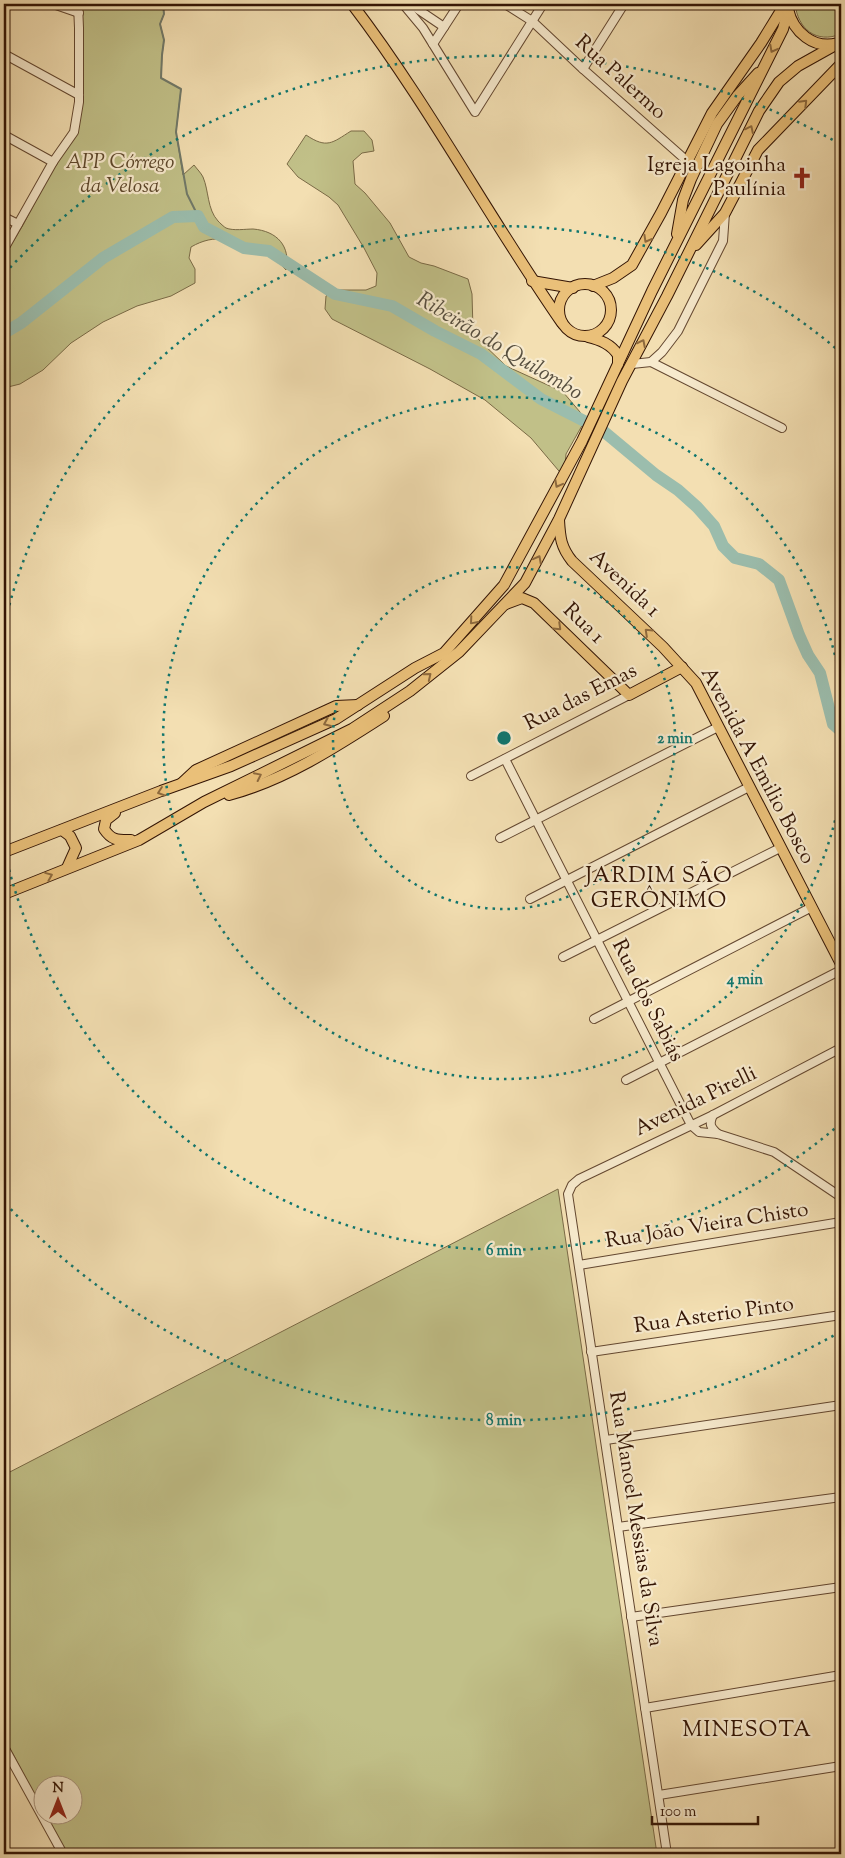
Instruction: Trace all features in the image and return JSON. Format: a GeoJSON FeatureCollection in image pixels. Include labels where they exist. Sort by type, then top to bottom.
{"type":"FeatureCollection","features":[{"type":"Feature","properties":{"kind":"main road"},"geometry":{"type":"LineString","coordinates":[[352,4],[398,67],[532,280],[562,323],[571,332],[610,345],[618,355],[618,366]]}},
{"type":"Feature","properties":{"kind":"main road"},"geometry":{"type":"LineString","coordinates":[[787,6],[796,28],[802,35],[822,44],[841,42]]}},
{"type":"Feature","properties":{"kind":"main road"},"geometry":{"type":"LineString","coordinates":[[593,286],[613,278],[632,265],[661,213],[712,112],[787,6]]}},
{"type":"Feature","properties":{"kind":"main road"},"geometry":{"type":"LineString","coordinates":[[4,852],[231,766],[336,719],[416,668],[444,654],[504,585],[582,441],[675,246],[783,29],[787,6]]}},
{"type":"Feature","properties":{"kind":"main road"},"geometry":{"type":"LineString","coordinates":[[4,894],[139,840],[204,802],[352,728],[410,691],[459,652],[525,583],[559,519],[622,381],[690,251],[759,111],[771,92],[798,66],[841,42]]}},
{"type":"Feature","properties":{"kind":"main road"},"geometry":{"type":"LineString","coordinates":[[690,251],[725,213],[758,150],[841,64]]}},
{"type":"Feature","properties":{"kind":"main road"},"geometry":{"type":"LineString","coordinates":[[675,246],[683,200],[717,124],[738,95],[762,69]]}},
{"type":"Feature","properties":{"kind":"main road"},"geometry":{"type":"LineString","coordinates":[[532,280],[573,288]]}},
{"type":"Feature","properties":{"kind":"main road"},"geometry":{"type":"LineString","coordinates":[[562,323],[559,310],[563,297],[579,285],[599,288],[608,298],[611,311],[610,318],[607,324],[597,333],[584,336]]}},
{"type":"Feature","properties":{"kind":"main road","name":"Avenida 1"},"geometry":{"type":"LineString","coordinates":[[559,519],[560,539],[564,551],[572,561],[682,667]]}},
{"type":"Feature","properties":{"kind":"main road","name":"Rua 1"},"geometry":{"type":"LineString","coordinates":[[504,605],[522,598],[534,603],[629,695]]}},
{"type":"Feature","properties":{"kind":"main road","name":"Rua das Emas"},"geometry":{"type":"LineString","coordinates":[[629,695],[682,667]]}},
{"type":"Feature","properties":{"kind":"main road","name":"Avenida A Emilio Bosco"},"geometry":{"type":"LineString","coordinates":[[682,667],[696,683],[841,964]]}},
{"type":"Feature","properties":{"kind":"main road"},"geometry":{"type":"LineString","coordinates":[[119,808],[106,820],[104,828],[109,836],[118,840],[139,840]]}},
{"type":"Feature","properties":{"kind":"main road"},"geometry":{"type":"LineString","coordinates":[[62,830],[70,836],[76,848],[67,868]]}},
{"type":"Feature","properties":{"kind":"street"},"geometry":{"type":"LineString","coordinates":[[53,4],[79,13]]}},
{"type":"Feature","properties":{"kind":"street"},"geometry":{"type":"LineString","coordinates":[[4,250],[53,162],[74,132],[79,95],[78,4]]}},
{"type":"Feature","properties":{"kind":"street"},"geometry":{"type":"LineString","coordinates":[[403,4],[423,28],[475,112],[543,4]]}},
{"type":"Feature","properties":{"kind":"street"},"geometry":{"type":"LineString","coordinates":[[410,4],[444,27]]}},
{"type":"Feature","properties":{"kind":"street"},"geometry":{"type":"LineString","coordinates":[[432,44],[459,4]]}},
{"type":"Feature","properties":{"kind":"street","name":"Rua Palermo"},"geometry":{"type":"LineString","coordinates":[[505,4],[532,21],[687,161]]}},
{"type":"Feature","properties":{"kind":"street"},"geometry":{"type":"LineString","coordinates":[[583,69],[624,4]]}},
{"type":"Feature","properties":{"kind":"street"},"geometry":{"type":"LineString","coordinates":[[4,54],[79,95]]}},
{"type":"Feature","properties":{"kind":"street"},"geometry":{"type":"LineString","coordinates":[[4,135],[53,162]]}},
{"type":"Feature","properties":{"kind":"street"},"geometry":{"type":"LineString","coordinates":[[651,362],[662,352],[678,331],[723,241],[725,213]]}},
{"type":"Feature","properties":{"kind":"street"},"geometry":{"type":"LineString","coordinates":[[4,216],[18,224]]}},
{"type":"Feature","properties":{"kind":"street"},"geometry":{"type":"LineString","coordinates":[[632,364],[651,362],[782,428]]}},
{"type":"Feature","properties":{"kind":"street","name":"Rua das Emas"},"geometry":{"type":"LineString","coordinates":[[471,776],[629,695]]}},
{"type":"Feature","properties":{"kind":"street"},"geometry":{"type":"LineString","coordinates":[[500,838],[718,726]]}},
{"type":"Feature","properties":{"kind":"street","name":"Rua dos Sabiás"},"geometry":{"type":"LineString","coordinates":[[504,759],[691,1125]]}},
{"type":"Feature","properties":{"kind":"street"},"geometry":{"type":"LineString","coordinates":[[530,899],[749,787]]}},
{"type":"Feature","properties":{"kind":"street"},"geometry":{"type":"LineString","coordinates":[[563,957],[780,848]]}},
{"type":"Feature","properties":{"kind":"street"},"geometry":{"type":"LineString","coordinates":[[594,1019],[812,907]]}},
{"type":"Feature","properties":{"kind":"street"},"geometry":{"type":"LineString","coordinates":[[626,1080],[841,970]]}},
{"type":"Feature","properties":{"kind":"street","name":"Avenida Pirelli"},"geometry":{"type":"LineString","coordinates":[[570,1190],[579,1179],[713,1115],[841,1048]]}},
{"type":"Feature","properties":{"kind":"street"},"geometry":{"type":"LineString","coordinates":[[713,1115],[710,1122],[711,1128],[718,1134]]}},
{"type":"Feature","properties":{"kind":"street"},"geometry":{"type":"LineString","coordinates":[[691,1125],[699,1132],[718,1134],[774,1152],[841,1197]]}},
{"type":"Feature","properties":{"kind":"street","name":"Rua Manoel Messias da Silva"},"geometry":{"type":"LineString","coordinates":[[570,1190],[568,1198],[667,1854]]}},
{"type":"Feature","properties":{"kind":"street","name":"Rua João Vieira Chisto"},"geometry":{"type":"LineString","coordinates":[[579,1265],[841,1222]]}},
{"type":"Feature","properties":{"kind":"street","name":"Rua Asterio Pinto"},"geometry":{"type":"LineString","coordinates":[[591,1352],[841,1315]]}},
{"type":"Feature","properties":{"kind":"street"},"geometry":{"type":"LineString","coordinates":[[606,1440],[841,1405]]}},
{"type":"Feature","properties":{"kind":"street"},"geometry":{"type":"LineString","coordinates":[[618,1527],[841,1497]]}},
{"type":"Feature","properties":{"kind":"street"},"geometry":{"type":"LineString","coordinates":[[630,1617],[841,1587]]}},
{"type":"Feature","properties":{"kind":"street"},"geometry":{"type":"LineString","coordinates":[[645,1708],[841,1675]]}},
{"type":"Feature","properties":{"kind":"street"},"geometry":{"type":"LineString","coordinates":[[4,1747],[63,1854]]}},
{"type":"Feature","properties":{"kind":"street"},"geometry":{"type":"LineString","coordinates":[[659,1795],[841,1766]]}},
{"type":"Feature","properties":{"kind":"green space","name":"APP Córrego da Velosa"},"geometry":{"type":"Polygon","coordinates":[[[78,4],[163,4],[164,14],[160,24],[164,40],[161,78],[181,89],[176,132],[183,175],[194,165],[199,171],[205,182],[214,216],[225,227],[229,229],[262,230],[280,241],[286,254],[286,270],[273,258],[240,243],[216,239],[200,243],[191,247],[189,258],[195,269],[195,283],[171,296],[137,306],[103,322],[71,343],[43,370],[20,384],[4,388],[4,257],[73,131],[78,101],[78,4]]]}},
{"type":"Feature","properties":{"kind":"green space"},"geometry":{"type":"Polygon","coordinates":[[[795,4],[841,4],[841,34],[824,37],[810,32],[800,21],[795,4]]]}},
{"type":"Feature","properties":{"kind":"green space"},"geometry":{"type":"Polygon","coordinates":[[[351,131],[364,131],[372,140],[374,151],[362,153],[353,161],[355,184],[390,223],[409,257],[468,279],[472,294],[473,330],[479,340],[506,366],[563,392],[580,412],[584,422],[566,454],[564,477],[531,438],[485,400],[430,369],[332,319],[325,309],[326,296],[336,290],[366,290],[376,286],[377,273],[338,205],[298,177],[287,164],[306,135],[319,142],[329,143],[351,131]]]}},
{"type":"Feature","properties":{"kind":"green space"},"geometry":{"type":"Polygon","coordinates":[[[558,1189],[657,1854],[66,1854],[51,1826],[82,1826],[82,1776],[32,1776],[32,1790],[4,1737],[4,1475],[558,1189]]]}},
{"type":"Feature","properties":{"kind":"waterway"},"geometry":{"type":"LineString","coordinates":[[163,4],[164,14],[160,24],[164,40],[161,78],[181,89],[176,132],[187,194],[198,216]]}},
{"type":"Feature","properties":{"kind":"waterway","name":"Ribeirão do Quilombo"},"geometry":{"type":"LineString","coordinates":[[4,333],[21,323],[103,258],[173,217],[198,216],[204,227],[244,248],[269,251],[335,294],[392,306],[435,331],[481,354],[541,399],[602,430],[697,507],[714,526],[723,546],[735,558],[759,564],[779,580],[799,635],[808,655],[820,673],[833,724],[841,731]]}},
{"type":"Feature","properties":{"kind":"place","name":"Igreja Lagoinha Paulínia"},"geometry":{"type":"Point","coordinates":[802,178]}},
{"type":"Feature","properties":{"kind":"district","name":"JARDIM SÃO GERÔNIMO"},"geometry":{"type":"Point","coordinates":[659,890]}},
{"type":"Feature","properties":{"kind":"district","name":"MINESOTA"},"geometry":{"type":"Point","coordinates":[747,1731]}}]}
